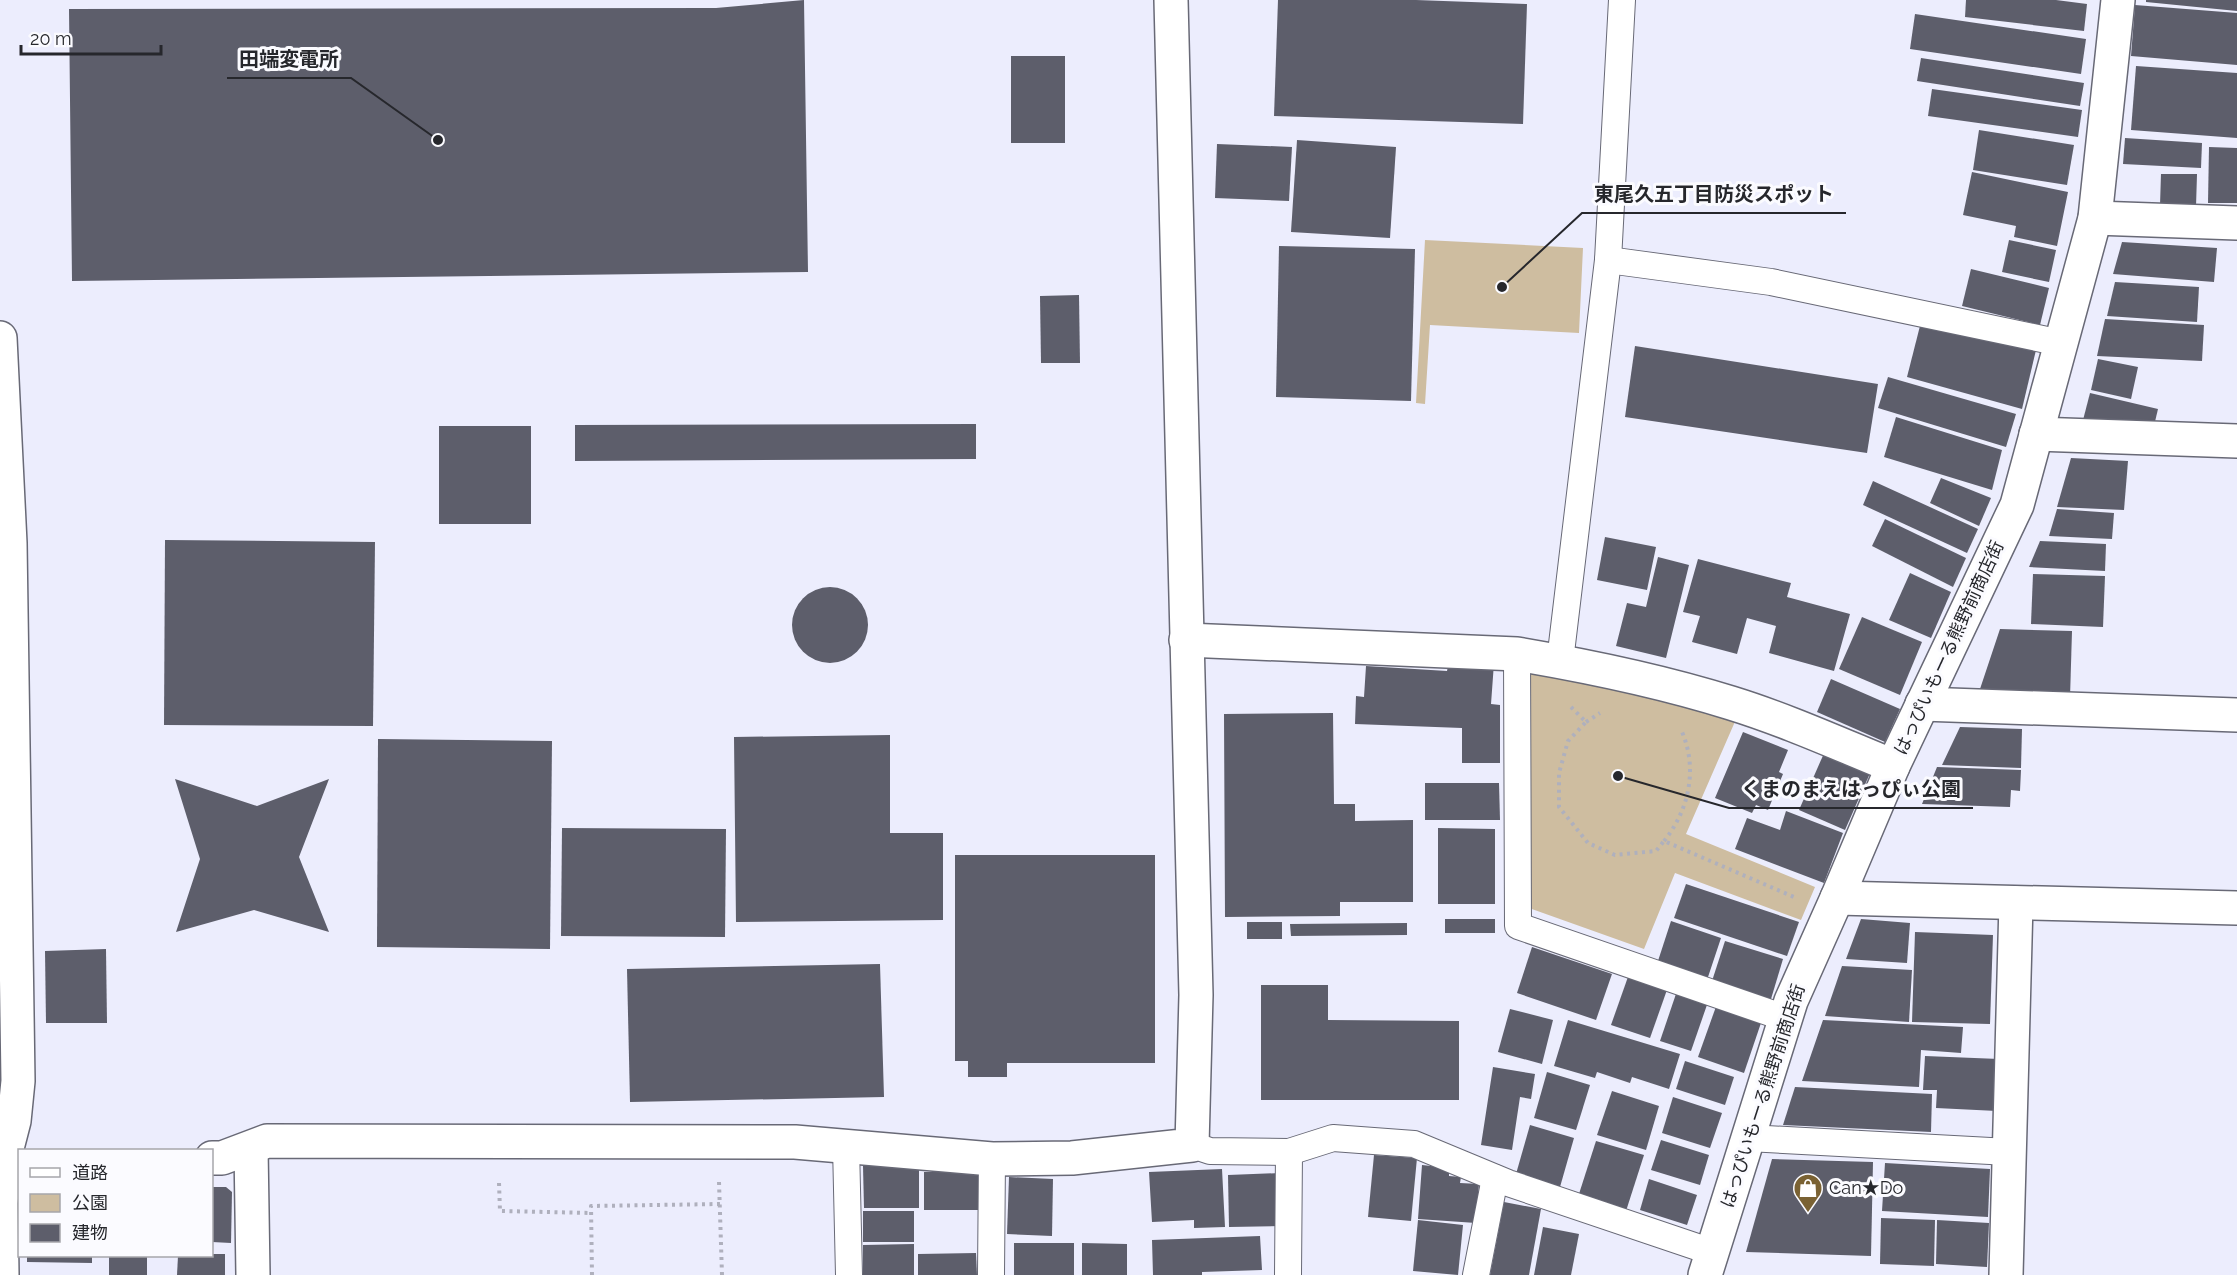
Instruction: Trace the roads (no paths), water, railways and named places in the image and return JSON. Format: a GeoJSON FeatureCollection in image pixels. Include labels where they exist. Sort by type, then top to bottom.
{"type":"FeatureCollection","features":[{"type":"Feature","properties":{"kind":"street"},"geometry":{"type":"LineString","coordinates":[[213,1158],[222,1158],[267,1142],[795,1142],[992,1159],[1072,1158],[1192,1145],[1196,995],[1171,0]]}},
{"type":"Feature","properties":{"kind":"street","name":"はっぴいもーる熊野前商店街"},"geometry":{"type":"LineString","coordinates":[[1709,1263],[1785,1018],[1893,766],[2017,505],[2095,218],[2118,0]]}},
{"type":"Feature","properties":{"kind":"street"},"geometry":{"type":"LineString","coordinates":[[2095,218],[2237,223]]}},
{"type":"Feature","properties":{"kind":"street"},"geometry":{"type":"LineString","coordinates":[[0,338],[2,424],[10,543],[18,1080],[1,1203],[2,1275]]}},
{"type":"Feature","properties":{"kind":"street"},"geometry":{"type":"LineString","coordinates":[[2036,434],[2237,441]]}},
{"type":"Feature","properties":{"kind":"street"},"geometry":{"type":"LineString","coordinates":[[1186,640],[1516,654],[1560,661],[1730,702],[1810,731],[1893,766]]}},
{"type":"Feature","properties":{"kind":"street"},"geometry":{"type":"LineString","coordinates":[[1922,704],[2237,715]]}},
{"type":"Feature","properties":{"kind":"street"},"geometry":{"type":"LineString","coordinates":[[1834,906],[2016,903],[2237,908]]}},
{"type":"Feature","properties":{"kind":"street"},"geometry":{"type":"LineString","coordinates":[[2006,1275],[2016,903]]}},
{"type":"Feature","properties":{"kind":"street"},"geometry":{"type":"LineString","coordinates":[[251,1148],[253,1275]]}},
{"type":"Feature","properties":{"kind":"lane"},"geometry":{"type":"LineString","coordinates":[[1560,661],[1608,260],[1622,0]]}},
{"type":"Feature","properties":{"kind":"lane"},"geometry":{"type":"LineString","coordinates":[[1608,260],[1771,282],[2061,343]]}},
{"type":"Feature","properties":{"kind":"lane"},"geometry":{"type":"LineString","coordinates":[[1516,654],[1518,926],[1785,1018]]}},
{"type":"Feature","properties":{"kind":"lane"},"geometry":{"type":"LineString","coordinates":[[1192,1145],[1210,1151],[1289,1152],[1334,1138],[1414,1144],[1709,1263]]}},
{"type":"Feature","properties":{"kind":"lane"},"geometry":{"type":"LineString","coordinates":[[1748,1138],[2009,1152]]}},
{"type":"Feature","properties":{"kind":"lane"},"geometry":{"type":"LineString","coordinates":[[846,1146],[849,1275]]}},
{"type":"Feature","properties":{"kind":"lane"},"geometry":{"type":"LineString","coordinates":[[1288,1275],[1289,1152]]}},
{"type":"Feature","properties":{"kind":"lane"},"geometry":{"type":"LineString","coordinates":[[991,1275],[992,1159]]}},
{"type":"Feature","properties":{"kind":"lane"},"geometry":{"type":"LineString","coordinates":[[1476,1275],[1495,1178]]}},
{"type":"Feature","properties":{"kind":"place","name":"田端変電所"},"geometry":{"type":"Point","coordinates":[438,140]}},
{"type":"Feature","properties":{"kind":"place","name":"東尾久五丁目防災スポット"},"geometry":{"type":"Point","coordinates":[1502,287]}},
{"type":"Feature","properties":{"kind":"place","name":"くまのまえはっぴぃ公園"},"geometry":{"type":"Point","coordinates":[1618,776]}},
{"type":"Feature","properties":{"kind":"place","name":"Can★Do"},"geometry":{"type":"Point","coordinates":[1808,1214]}}]}
